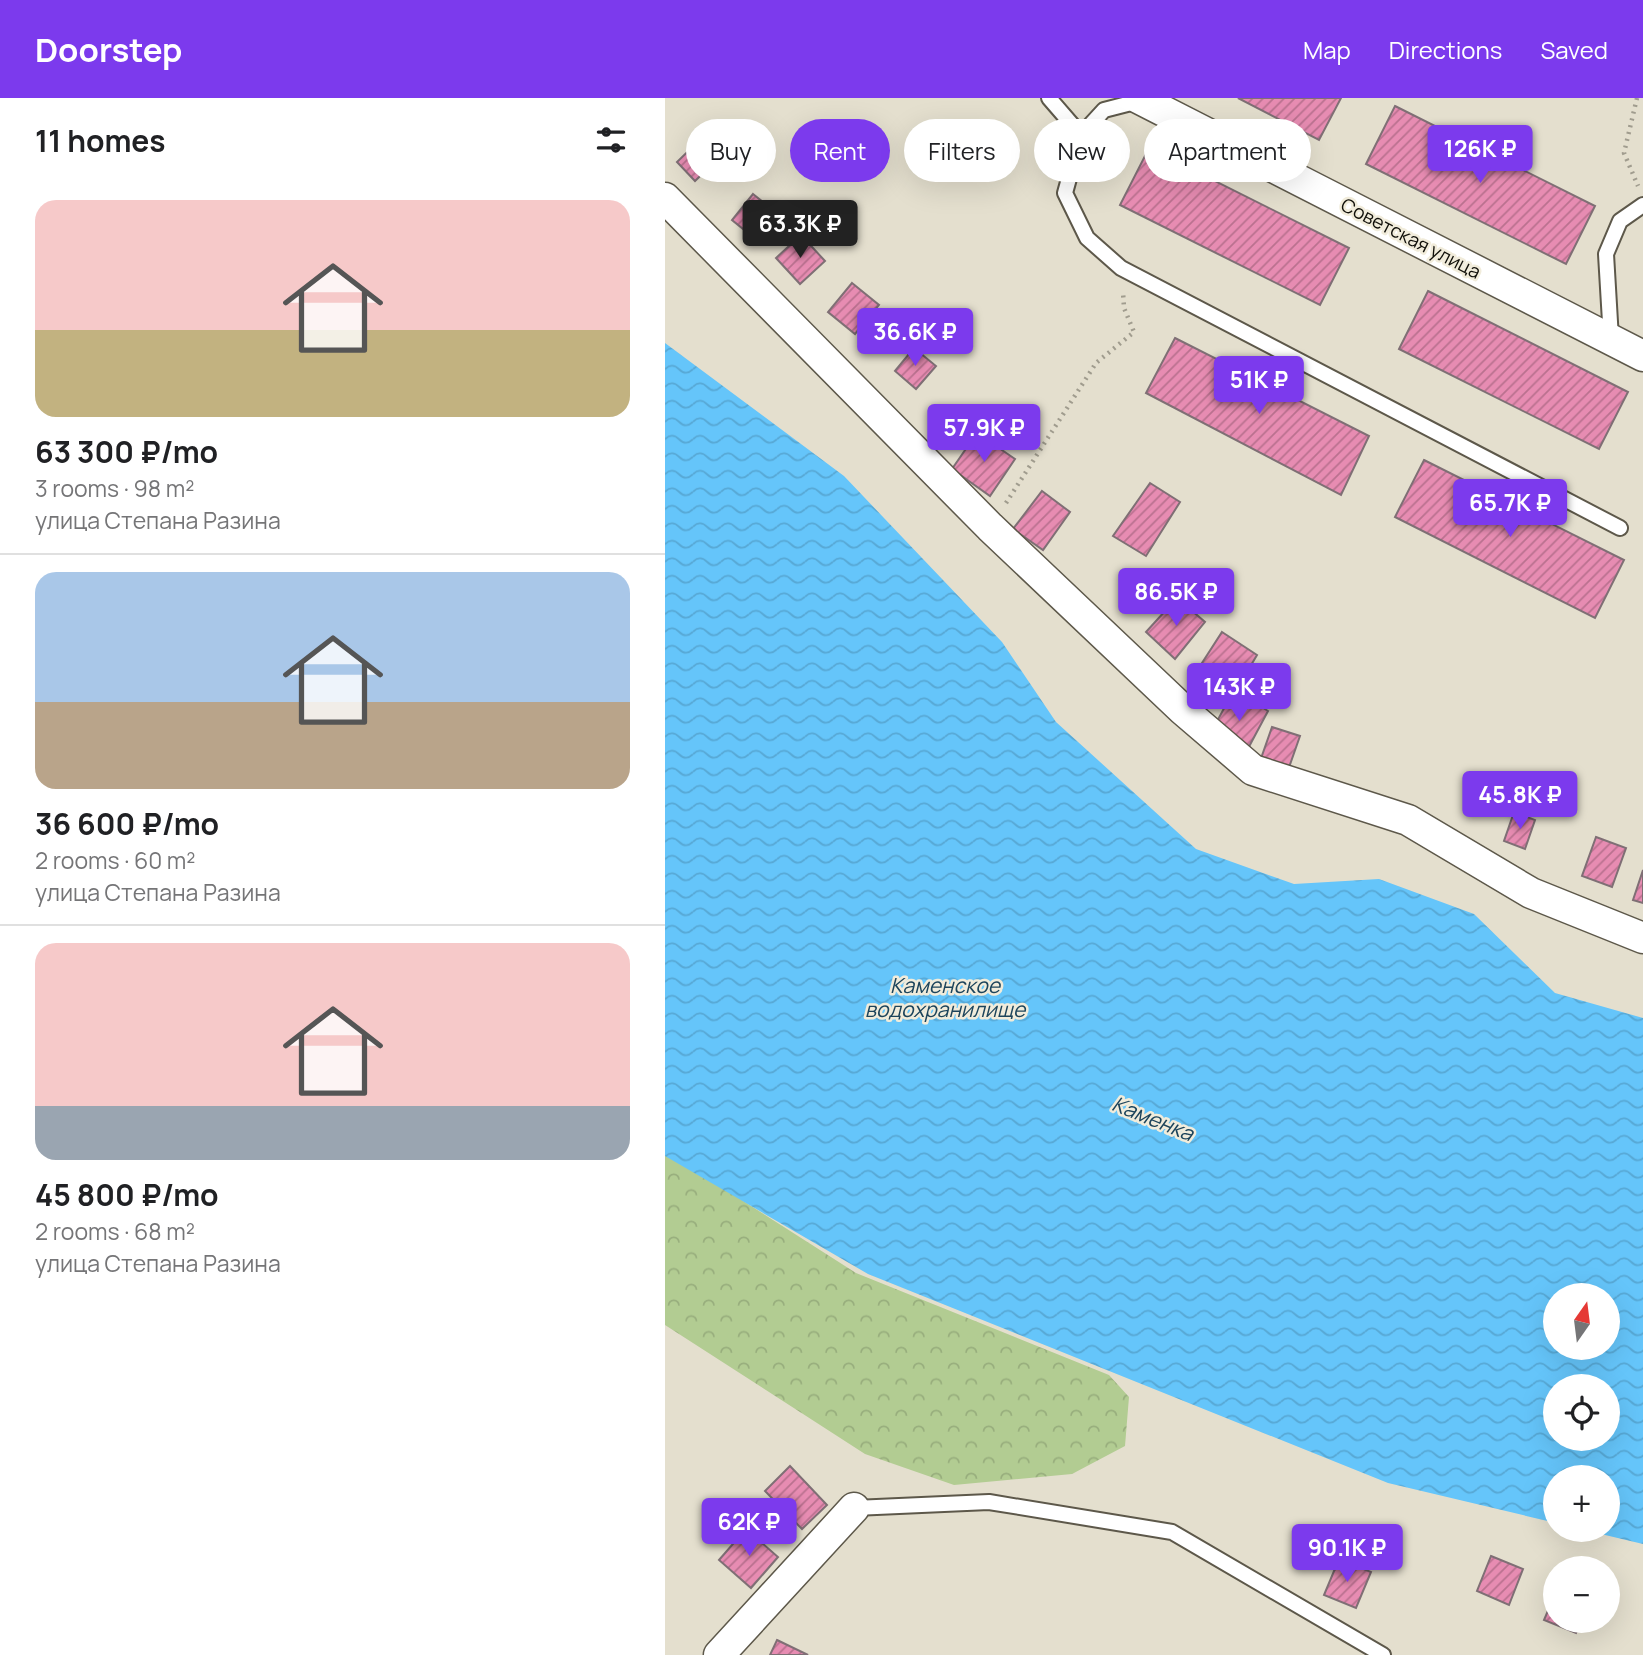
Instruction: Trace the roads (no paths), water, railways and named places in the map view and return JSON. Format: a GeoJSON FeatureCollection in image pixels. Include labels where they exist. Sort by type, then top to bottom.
{"type":"FeatureCollection","features":[{"type":"Feature","properties":{"kind":"street","name":"Советская улица"},"geometry":{"type":"LineString","coordinates":[[1141,99],[1643,356]]}},
{"type":"Feature","properties":{"kind":"street"},"geometry":{"type":"LineString","coordinates":[[665,198],[990,527],[1183,710],[1253,770],[1408,820],[1531,893],[1643,937]]}},
{"type":"Feature","properties":{"kind":"street"},"geometry":{"type":"LineString","coordinates":[[719,1655],[854,1508]]}},
{"type":"Feature","properties":{"kind":"lane"},"geometry":{"type":"LineString","coordinates":[[1049,98],[1067,119]]}},
{"type":"Feature","properties":{"kind":"lane"},"geometry":{"type":"LineString","coordinates":[[1096,119],[1104,110],[1141,99]]}},
{"type":"Feature","properties":{"kind":"lane"},"geometry":{"type":"LineString","coordinates":[[1068,182],[1065,193],[1087,238],[1121,268],[1620,528]]}},
{"type":"Feature","properties":{"kind":"lane"},"geometry":{"type":"LineString","coordinates":[[1611,340],[1606,254],[1620,221],[1642,200]]}},
{"type":"Feature","properties":{"kind":"lane"},"geometry":{"type":"LineString","coordinates":[[854,1508],[989,1502],[1172,1532],[1383,1655]]}},
{"type":"Feature","properties":{"kind":"water","name":"Каменское водохранилище"},"geometry":{"type":"Polygon","coordinates":[[[665,343],[844,476],[1002,642],[1056,722],[1196,849],[1294,884],[1379,879],[1474,914],[1555,993],[1643,1018],[1643,1544],[1620,1539],[1620,1465],[1543,1465],[1543,1520],[1388,1483],[868,1274],[665,1156],[665,343]]]}},
{"type":"Feature","properties":{"kind":"water label","name":"Каменка"},"geometry":{"type":"Point","coordinates":[1153,1118]}}]}
